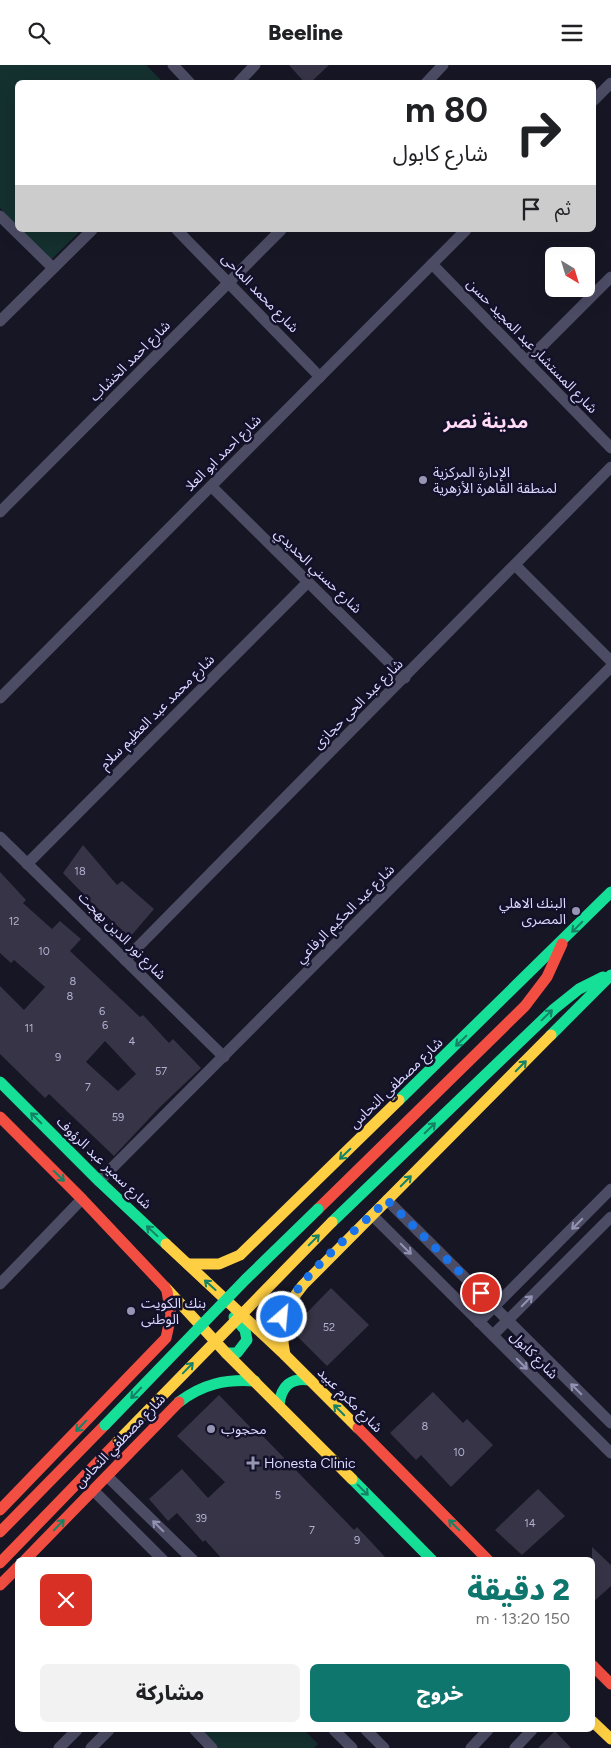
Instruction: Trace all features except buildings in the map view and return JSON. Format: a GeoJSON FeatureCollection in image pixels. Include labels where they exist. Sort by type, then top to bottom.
{"type":"FeatureCollection","features":[{"type":"Feature","properties":{"kind":"main road","name":"شارع مصطفي النحاس"},"geometry":{"type":"LineString","coordinates":[[188,1264],[208,1265],[230,1261],[240,1255],[276,1222],[611,892]]}},
{"type":"Feature","properties":{"kind":"main road"},"geometry":{"type":"LineString","coordinates":[[0,1532],[245,1280],[525,1006],[547,979],[557,962],[563,941]]}},
{"type":"Feature","properties":{"kind":"main road"},"geometry":{"type":"LineString","coordinates":[[285,1355],[281,1327],[289,1300],[321,1265],[611,975]]}},
{"type":"Feature","properties":{"kind":"main road"},"geometry":{"type":"LineString","coordinates":[[0,1563],[224,1331],[454,1105],[566,998],[592,981],[611,975]]}},
{"type":"Feature","properties":{"kind":"main road","name":"شارع سمير عبد الرؤوف"},"geometry":{"type":"LineString","coordinates":[[0,1082],[99,1181],[188,1264]]}},
{"type":"Feature","properties":{"kind":"main road"},"geometry":{"type":"LineString","coordinates":[[0,1117],[82,1199],[226,1353],[429,1557]]}},
{"type":"Feature","properties":{"kind":"main road"},"geometry":{"type":"LineString","coordinates":[[276,1222],[279,1243],[288,1258],[303,1266],[321,1265]]}},
{"type":"Feature","properties":{"kind":"main road","name":"شارع مكرم عبيد"},"geometry":{"type":"LineString","coordinates":[[188,1264],[285,1355],[485,1557]]}},
{"type":"Feature","properties":{"kind":"main road"},"geometry":{"type":"LineString","coordinates":[[0,1510],[160,1345],[170,1330],[172,1312],[167,1291]]}},
{"type":"Feature","properties":{"kind":"main road"},"geometry":{"type":"LineString","coordinates":[[226,1353],[237,1353],[242,1349],[247,1340],[245,1329],[231,1313],[232,1304]]}},
{"type":"Feature","properties":{"kind":"main road"},"geometry":{"type":"LineString","coordinates":[[132,1374],[145,1376],[157,1383],[166,1400],[166,1414]]}},
{"type":"Feature","properties":{"kind":"main road"},"geometry":{"type":"LineString","coordinates":[[279,1405],[279,1395],[283,1386],[291,1380],[300,1378],[310,1380]]}},
{"type":"Feature","properties":{"kind":"main road","name":"شارع مصطفي النحاس"},"geometry":{"type":"LineString","coordinates":[[28,1557],[166,1414],[188,1394],[203,1385],[225,1380],[254,1381]]}},
{"type":"Feature","properties":{"kind":"main road"},"geometry":{"type":"LineString","coordinates":[[0,1585],[15,1570]]}},
{"type":"Feature","properties":{"kind":"main road"},"geometry":{"type":"LineString","coordinates":[[595,1668],[611,1684]]}},
{"type":"Feature","properties":{"kind":"main road"},"geometry":{"type":"LineString","coordinates":[[595,1724],[611,1739]]}},
{"type":"Feature","properties":{"kind":"street"},"geometry":{"type":"LineString","coordinates":[[173,65],[187,80]]}},
{"type":"Feature","properties":{"kind":"street"},"geometry":{"type":"LineString","coordinates":[[241,80],[255,65]]}},
{"type":"Feature","properties":{"kind":"street"},"geometry":{"type":"LineString","coordinates":[[429,80],[443,65]]}},
{"type":"Feature","properties":{"kind":"street"},"geometry":{"type":"LineString","coordinates":[[596,98],[611,83]]}},
{"type":"Feature","properties":{"kind":"street"},"geometry":{"type":"LineString","coordinates":[[0,216],[15,231]]}},
{"type":"Feature","properties":{"kind":"street"},"geometry":{"type":"LineString","coordinates":[[16,232],[53,268]]}},
{"type":"Feature","properties":{"kind":"street"},"geometry":{"type":"LineString","coordinates":[[0,321],[90,232]]}},
{"type":"Feature","properties":{"kind":"street","name":"شارع محمد الماحى"},"geometry":{"type":"LineString","coordinates":[[179,232],[320,377]]}},
{"type":"Feature","properties":{"kind":"street","name":"شارع احمد الخشاب"},"geometry":{"type":"LineString","coordinates":[[0,513],[279,232]]}},
{"type":"Feature","properties":{"kind":"street","name":"شارع احمد ابو العلا"},"geometry":{"type":"LineString","coordinates":[[0,698],[464,232]]}},
{"type":"Feature","properties":{"kind":"street","name":"شارع المستشار عبد المجيد حسن"},"geometry":{"type":"LineString","coordinates":[[432,264],[611,448]]}},
{"type":"Feature","properties":{"kind":"street"},"geometry":{"type":"LineString","coordinates":[[526,361],[611,277]]}},
{"type":"Feature","properties":{"kind":"street","name":"شارع عبد الحى حجازى"},"geometry":{"type":"LineString","coordinates":[[125,960],[611,467]]}},
{"type":"Feature","properties":{"kind":"street","name":"شارع حسني الحديدي"},"geometry":{"type":"LineString","coordinates":[[211,486],[405,678]]}},
{"type":"Feature","properties":{"kind":"street"},"geometry":{"type":"LineString","coordinates":[[515,565],[611,661]]}},
{"type":"Feature","properties":{"kind":"street","name":"شارع محمد عبد العظيم سلام"},"geometry":{"type":"LineString","coordinates":[[28,864],[308,582]]}},
{"type":"Feature","properties":{"kind":"street","name":"شارع عبد الحكيم الرفاعي"},"geometry":{"type":"LineString","coordinates":[[99,1181],[611,667]]}},
{"type":"Feature","properties":{"kind":"street","name":"شارع نور الدين بهجت"},"geometry":{"type":"LineString","coordinates":[[0,837],[224,1057]]}},
{"type":"Feature","properties":{"kind":"street"},"geometry":{"type":"LineString","coordinates":[[479,1322],[611,1189]]}},
{"type":"Feature","properties":{"kind":"street"},"geometry":{"type":"LineString","coordinates":[[0,1284],[82,1199]]}},
{"type":"Feature","properties":{"kind":"street","name":"شارع كابول"},"geometry":{"type":"LineString","coordinates":[[387,1200],[611,1422]]}},
{"type":"Feature","properties":{"kind":"street","name":"شارع كابول"},"geometry":{"type":"LineString","coordinates":[[372,1215],[611,1453]]}},
{"type":"Feature","properties":{"kind":"street"},"geometry":{"type":"LineString","coordinates":[[493,1335],[611,1217]]}},
{"type":"Feature","properties":{"kind":"street"},"geometry":{"type":"LineString","coordinates":[[107,1476],[190,1557]]}},
{"type":"Feature","properties":{"kind":"street"},"geometry":{"type":"LineString","coordinates":[[93,1490],[160,1557]]}},
{"type":"Feature","properties":{"kind":"street"},"geometry":{"type":"LineString","coordinates":[[59,1748],[75,1732]]}},
{"type":"Feature","properties":{"kind":"street"},"geometry":{"type":"LineString","coordinates":[[91,1748],[107,1732]]}},
{"type":"Feature","properties":{"kind":"street"},"geometry":{"type":"LineString","coordinates":[[196,1732],[212,1748]]}},
{"type":"Feature","properties":{"kind":"street"},"geometry":{"type":"LineString","coordinates":[[336,1732],[352,1748]]}},
{"type":"Feature","properties":{"kind":"street"},"geometry":{"type":"LineString","coordinates":[[368,1732],[384,1748]]}},
{"type":"Feature","properties":{"kind":"street"},"geometry":{"type":"LineString","coordinates":[[471,1748],[486,1732]]}},
{"type":"Feature","properties":{"kind":"street"},"geometry":{"type":"LineString","coordinates":[[514,1748],[530,1732]]}},
{"type":"Feature","properties":{"kind":"green space"},"geometry":{"type":"Polygon","coordinates":[[[0,65],[146,65],[161,80],[15,80],[15,224],[0,208],[0,65]]]}},
{"type":"Feature","properties":{"kind":"green space"},"geometry":{"type":"Polygon","coordinates":[[[23,232],[79,232],[51,260],[23,232]]]}},
{"type":"Feature","properties":{"kind":"green space"},"geometry":{"type":"Polygon","coordinates":[[[189,1732],[306,1732],[318,1744],[314,1748],[205,1748],[189,1732]]]}},
{"type":"Feature","properties":{"kind":"traffic: fast"},"geometry":{"type":"LineString","coordinates":[[399,1100],[611,892]]}},
{"type":"Feature","properties":{"kind":"traffic: fast"},"geometry":{"type":"LineString","coordinates":[[551,1035],[611,975]]}},
{"type":"Feature","properties":{"kind":"traffic: fast"},"geometry":{"type":"LineString","coordinates":[[332,1222],[554,1009],[579,989],[603,977]]}},
{"type":"Feature","properties":{"kind":"traffic: fast"},"geometry":{"type":"LineString","coordinates":[[0,1082],[99,1181],[166,1244]]}},
{"type":"Feature","properties":{"kind":"traffic: fast"},"geometry":{"type":"LineString","coordinates":[[105,1425],[245,1280],[318,1209]]}},
{"type":"Feature","properties":{"kind":"traffic: fast"},"geometry":{"type":"LineString","coordinates":[[226,1353],[237,1353],[247,1340],[245,1330],[234,1317]]}},
{"type":"Feature","properties":{"kind":"traffic: fast"},"geometry":{"type":"LineString","coordinates":[[279,1405],[282,1393],[288,1384],[297,1380],[310,1380]]}},
{"type":"Feature","properties":{"kind":"traffic: fast"},"geometry":{"type":"LineString","coordinates":[[179,1402],[197,1391],[215,1384],[234,1381],[255,1381]]}},
{"type":"Feature","properties":{"kind":"traffic: fast"},"geometry":{"type":"LineString","coordinates":[[352,1479],[429,1557]]}},
{"type":"Feature","properties":{"kind":"traffic: slow"},"geometry":{"type":"LineString","coordinates":[[285,1355],[283,1327],[287,1310],[303,1285],[551,1035]]}},
{"type":"Feature","properties":{"kind":"traffic: slow"},"geometry":{"type":"LineString","coordinates":[[188,1264],[219,1264],[240,1255],[399,1100]]}},
{"type":"Feature","properties":{"kind":"traffic: slow"},"geometry":{"type":"LineString","coordinates":[[118,1441],[332,1222]]}},
{"type":"Feature","properties":{"kind":"traffic: slow"},"geometry":{"type":"LineString","coordinates":[[166,1244],[285,1355],[358,1428]]}},
{"type":"Feature","properties":{"kind":"traffic: slow"},"geometry":{"type":"LineString","coordinates":[[165,1287],[226,1353],[352,1479]]}},
{"type":"Feature","properties":{"kind":"traffic: slow"},"geometry":{"type":"LineString","coordinates":[[595,1724],[611,1739]]}},
{"type":"Feature","properties":{"kind":"traffic: jam"},"geometry":{"type":"LineString","coordinates":[[318,1209],[525,1006],[547,977],[562,944]]}},
{"type":"Feature","properties":{"kind":"traffic: jam"},"geometry":{"type":"LineString","coordinates":[[0,1117],[82,1199],[165,1287]]}},
{"type":"Feature","properties":{"kind":"traffic: jam"},"geometry":{"type":"LineString","coordinates":[[0,1510],[166,1338],[171,1315],[167,1291]]}},
{"type":"Feature","properties":{"kind":"traffic: jam"},"geometry":{"type":"LineString","coordinates":[[28,1557],[179,1402]]}},
{"type":"Feature","properties":{"kind":"traffic: jam"},"geometry":{"type":"LineString","coordinates":[[0,1532],[105,1425]]}},
{"type":"Feature","properties":{"kind":"traffic: jam"},"geometry":{"type":"LineString","coordinates":[[358,1428],[485,1557]]}},
{"type":"Feature","properties":{"kind":"traffic: jam"},"geometry":{"type":"LineString","coordinates":[[0,1563],[118,1441]]}},
{"type":"Feature","properties":{"kind":"traffic: jam"},"geometry":{"type":"LineString","coordinates":[[0,1585],[15,1570]]}},
{"type":"Feature","properties":{"kind":"traffic: jam"},"geometry":{"type":"LineString","coordinates":[[595,1668],[611,1684]]}},
{"type":"Feature","properties":{"kind":"place","name":"الإدارة المركزية لمنطقة القاهرة الأزهرية"},"geometry":{"type":"Point","coordinates":[423,480]}},
{"type":"Feature","properties":{"kind":"place","name":"البنك الاهلي المصرى"},"geometry":{"type":"Point","coordinates":[576,911]}},
{"type":"Feature","properties":{"kind":"place","name":"بنك الكويت الوطنى"},"geometry":{"type":"Point","coordinates":[131,1311]}},
{"type":"Feature","properties":{"kind":"place","name":"محجوب"},"geometry":{"type":"Point","coordinates":[211,1429]}},
{"type":"Feature","properties":{"kind":"place","name":"Honesta Clinic"},"geometry":{"type":"Point","coordinates":[253,1463]}},
{"type":"Feature","properties":{"kind":"district","name":"مدينة نصر"},"geometry":{"type":"Point","coordinates":[486,421]}},
{"type":"Feature","properties":{"kind":"route"},"geometry":{"type":"LineString","coordinates":[[282,1317],[289,1300],[321,1265],[387,1200],[481,1293]]}}]}
